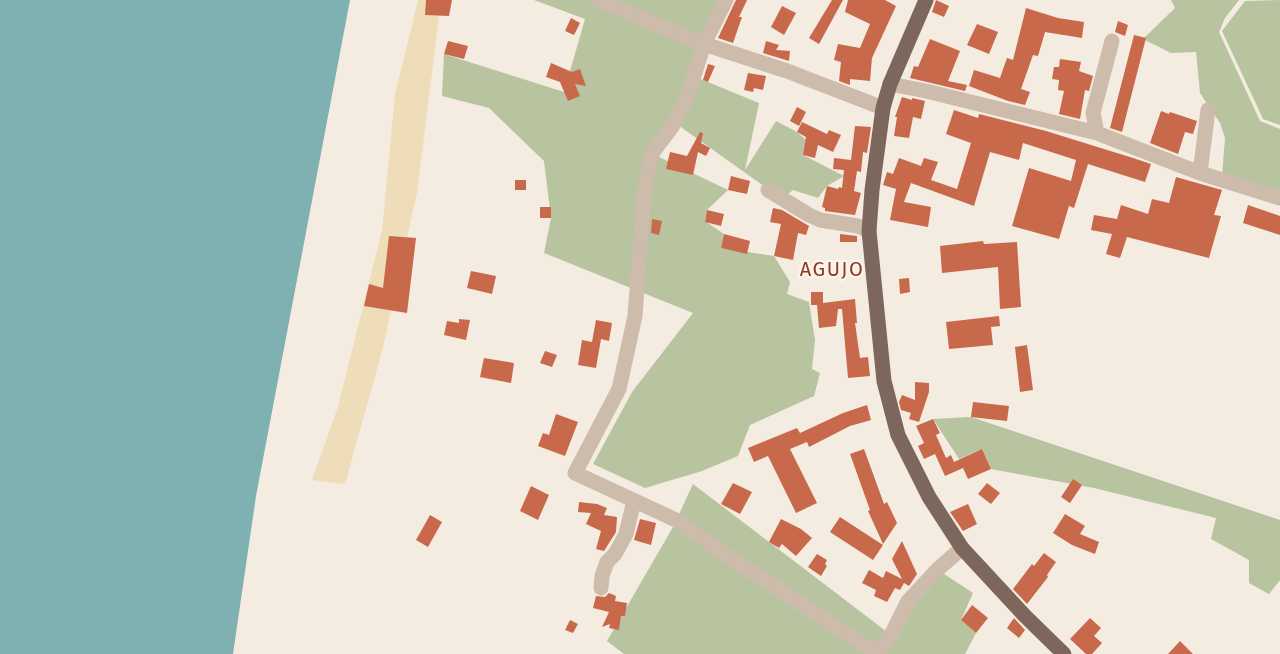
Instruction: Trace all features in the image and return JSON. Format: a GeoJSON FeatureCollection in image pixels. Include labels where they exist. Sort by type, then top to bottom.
{"type":"FeatureCollection","features":[{"type":"Feature","properties":{"kind":"main road"},"geometry":{"type":"LineString","coordinates":[[926,0],[890,84],[884,108],[872,190],[869,231],[884,381],[898,435],[929,497],[962,548],[1057,652]]}},
{"type":"Feature","properties":{"kind":"street"},"geometry":{"type":"LineString","coordinates":[[598,0],[704,44],[787,71],[884,108]]}},
{"type":"Feature","properties":{"kind":"street"},"geometry":{"type":"LineString","coordinates":[[726,0],[704,44],[687,98],[650,162],[644,194],[635,316],[619,389],[575,473],[678,521],[867,647],[880,648],[889,639],[908,601],[937,570],[962,548]]}},
{"type":"Feature","properties":{"kind":"street"},"geometry":{"type":"LineString","coordinates":[[1097,133],[1094,113],[1112,41]]}},
{"type":"Feature","properties":{"kind":"street"},"geometry":{"type":"LineString","coordinates":[[890,84],[926,90],[1097,133],[1200,173],[1280,198]]}},
{"type":"Feature","properties":{"kind":"street"},"geometry":{"type":"LineString","coordinates":[[1200,173],[1208,110]]}},
{"type":"Feature","properties":{"kind":"street"},"geometry":{"type":"LineString","coordinates":[[768,190],[820,220],[858,226],[869,231]]}},
{"type":"Feature","properties":{"kind":"street"},"geometry":{"type":"LineString","coordinates":[[601,588],[607,562],[615,554],[626,534],[634,501]]}},
{"type":"Feature","properties":{"kind":"green space"},"geometry":{"type":"Polygon","coordinates":[[[534,0],[729,0],[657,156],[728,190],[707,210],[705,221],[724,234],[721,248],[774,256],[790,282],[787,294],[809,302],[815,340],[812,369],[820,373],[814,396],[750,425],[738,456],[702,471],[645,488],[593,464],[632,392],[693,313],[544,253],[551,218],[544,161],[489,108],[442,96],[444,54],[564,92],[585,19],[534,0]]]}},
{"type":"Feature","properties":{"kind":"green space"},"geometry":{"type":"Polygon","coordinates":[[[1171,0],[1239,0],[1225,18],[1219,32],[1260,121],[1280,129],[1280,194],[1222,176],[1225,138],[1220,123],[1200,93],[1196,52],[1171,53],[1143,39],[1175,8],[1171,0]]]}},
{"type":"Feature","properties":{"kind":"green space"},"geometry":{"type":"Polygon","coordinates":[[[1280,0],[1280,125],[1263,119],[1222,31],[1245,1],[1280,0]]]}},
{"type":"Feature","properties":{"kind":"green space"},"geometry":{"type":"Polygon","coordinates":[[[698,78],[759,103],[745,170],[776,121],[797,132],[806,140],[803,155],[844,176],[827,186],[818,198],[793,190],[782,199],[678,125],[698,78]]]}},
{"type":"Feature","properties":{"kind":"green space"},"geometry":{"type":"Polygon","coordinates":[[[971,417],[1280,520],[1280,580],[1269,594],[1249,583],[1249,560],[1211,539],[1216,518],[1094,488],[991,469],[982,449],[959,459],[933,419],[971,417]]]}},
{"type":"Feature","properties":{"kind":"green space"},"geometry":{"type":"Polygon","coordinates":[[[693,484],[895,638],[911,603],[941,572],[973,593],[961,620],[976,633],[965,654],[624,654],[607,641],[673,527],[693,484]]]}},
{"type":"Feature","properties":{"kind":"sand"},"geometry":{"type":"Polygon","coordinates":[[[418,0],[441,0],[417,193],[382,351],[345,484],[312,480],[338,407],[382,231],[395,95],[418,0]]]}},
{"type":"Feature","properties":{"kind":"water"},"geometry":{"type":"Polygon","coordinates":[[[0,0],[350,0],[256,496],[233,654],[0,654],[0,0]]]}},
{"type":"Feature","properties":{"kind":"building"},"geometry":{"type":"Polygon","coordinates":[[[426,0],[452,0],[449,16],[425,15],[426,0]]]}},
{"type":"Feature","properties":{"kind":"building"},"geometry":{"type":"Polygon","coordinates":[[[736,0],[747,0],[739,17],[742,17],[733,43],[718,38],[736,0]]]}},
{"type":"Feature","properties":{"kind":"building"},"geometry":{"type":"Polygon","coordinates":[[[832,0],[843,0],[819,44],[809,38],[832,0]]]}},
{"type":"Feature","properties":{"kind":"building"},"geometry":{"type":"Polygon","coordinates":[[[848,0],[885,0],[896,6],[872,58],[870,81],[850,79],[850,85],[839,81],[841,62],[834,60],[838,44],[860,48],[870,24],[845,12],[848,0]]]}},
{"type":"Feature","properties":{"kind":"building"},"geometry":{"type":"Polygon","coordinates":[[[936,0],[949,6],[944,17],[932,12],[936,0]]]}},
{"type":"Feature","properties":{"kind":"building"},"geometry":{"type":"Polygon","coordinates":[[[782,6],[796,13],[784,35],[771,27],[782,6]]]}},
{"type":"Feature","properties":{"kind":"building"},"geometry":{"type":"Polygon","coordinates":[[[1026,8],[1058,18],[1084,22],[1082,38],[1045,32],[1038,56],[1033,55],[1021,89],[1030,92],[1025,105],[969,86],[974,70],[1000,78],[1007,58],[1013,60],[1026,8]]]}},
{"type":"Feature","properties":{"kind":"building"},"geometry":{"type":"Polygon","coordinates":[[[571,18],[580,23],[574,35],[565,31],[571,18]]]}},
{"type":"Feature","properties":{"kind":"building"},"geometry":{"type":"Polygon","coordinates":[[[1118,21],[1128,25],[1125,36],[1115,32],[1118,21]]]}},
{"type":"Feature","properties":{"kind":"building"},"geometry":{"type":"Polygon","coordinates":[[[977,24],[998,32],[989,54],[967,45],[977,24]]]}},
{"type":"Feature","properties":{"kind":"building"},"geometry":{"type":"Polygon","coordinates":[[[1134,35],[1146,38],[1122,132],[1110,128],[1134,35]]]}},
{"type":"Feature","properties":{"kind":"building"},"geometry":{"type":"Polygon","coordinates":[[[930,39],[960,51],[948,81],[967,85],[965,91],[910,78],[914,66],[918,67],[930,39]]]}},
{"type":"Feature","properties":{"kind":"building"},"geometry":{"type":"Polygon","coordinates":[[[448,41],[468,46],[464,59],[444,54],[448,41]]]}},
{"type":"Feature","properties":{"kind":"building"},"geometry":{"type":"Polygon","coordinates":[[[766,41],[779,45],[776,50],[790,51],[789,61],[763,53],[766,41]]]}},
{"type":"Feature","properties":{"kind":"building"},"geometry":{"type":"Polygon","coordinates":[[[1060,59],[1081,62],[1079,71],[1093,76],[1089,91],[1085,90],[1080,119],[1059,114],[1064,91],[1058,90],[1059,80],[1052,79],[1054,67],[1059,67],[1060,59]]]}},
{"type":"Feature","properties":{"kind":"building"},"geometry":{"type":"Polygon","coordinates":[[[551,63],[572,72],[580,69],[586,86],[575,84],[580,96],[568,101],[560,82],[546,77],[551,63]]]}},
{"type":"Feature","properties":{"kind":"building"},"geometry":{"type":"Polygon","coordinates":[[[708,64],[715,66],[708,82],[703,80],[708,64]]]}},
{"type":"Feature","properties":{"kind":"building"},"geometry":{"type":"Polygon","coordinates":[[[748,73],[766,76],[763,90],[754,88],[753,92],[744,90],[748,73]]]}},
{"type":"Feature","properties":{"kind":"building"},"geometry":{"type":"Polygon","coordinates":[[[902,97],[925,101],[921,119],[913,117],[909,138],[894,136],[897,117],[895,117],[902,97]]]}},
{"type":"Feature","properties":{"kind":"building"},"geometry":{"type":"Polygon","coordinates":[[[797,107],[806,112],[799,126],[790,121],[797,107]]]}},
{"type":"Feature","properties":{"kind":"building"},"geometry":{"type":"Polygon","coordinates":[[[954,110],[978,118],[979,114],[1046,131],[1151,164],[1145,182],[1088,164],[1074,208],[1069,206],[1059,239],[1012,226],[1029,168],[1071,181],[1076,160],[1023,143],[1019,160],[990,152],[974,206],[911,183],[904,202],[931,207],[928,227],[890,220],[896,189],[883,185],[887,172],[893,174],[899,158],[921,166],[924,158],[938,162],[931,180],[957,189],[971,143],[946,134],[954,110]]]}},
{"type":"Feature","properties":{"kind":"building"},"geometry":{"type":"Polygon","coordinates":[[[1161,111],[1197,121],[1193,134],[1185,132],[1178,154],[1150,143],[1161,111]]]}},
{"type":"Feature","properties":{"kind":"building"},"geometry":{"type":"Polygon","coordinates":[[[802,122],[827,134],[829,130],[841,135],[833,152],[818,145],[815,158],[803,155],[806,137],[797,132],[802,122]]]}},
{"type":"Feature","properties":{"kind":"building"},"geometry":{"type":"Polygon","coordinates":[[[855,126],[871,127],[867,153],[863,152],[861,172],[857,171],[854,191],[861,193],[855,215],[825,211],[822,207],[827,186],[842,188],[844,170],[833,169],[834,158],[851,160],[855,126]]]}},
{"type":"Feature","properties":{"kind":"building"},"geometry":{"type":"Polygon","coordinates":[[[700,132],[703,133],[701,143],[710,148],[706,156],[698,152],[693,175],[666,169],[670,152],[687,156],[700,132]]]}},
{"type":"Feature","properties":{"kind":"building"},"geometry":{"type":"Polygon","coordinates":[[[731,176],[750,181],[747,194],[728,190],[731,176]]]}},
{"type":"Feature","properties":{"kind":"building"},"geometry":{"type":"Polygon","coordinates":[[[1176,177],[1222,190],[1214,215],[1221,216],[1209,258],[1127,237],[1120,258],[1106,254],[1112,234],[1091,230],[1094,215],[1117,219],[1121,205],[1148,214],[1152,199],[1169,203],[1176,177]]]}},
{"type":"Feature","properties":{"kind":"building"},"geometry":{"type":"Polygon","coordinates":[[[515,180],[526,180],[526,190],[515,190],[515,180]]]}},
{"type":"Feature","properties":{"kind":"building"},"geometry":{"type":"Polygon","coordinates":[[[1248,205],[1280,216],[1280,235],[1243,223],[1248,205]]]}},
{"type":"Feature","properties":{"kind":"building"},"geometry":{"type":"Polygon","coordinates":[[[540,207],[551,207],[551,218],[540,218],[540,207]]]}},
{"type":"Feature","properties":{"kind":"building"},"geometry":{"type":"Polygon","coordinates":[[[773,208],[782,210],[809,226],[806,235],[798,233],[793,260],[774,256],[781,224],[770,222],[773,208]]]}},
{"type":"Feature","properties":{"kind":"building"},"geometry":{"type":"Polygon","coordinates":[[[707,210],[724,214],[721,226],[705,222],[707,210]]]}},
{"type":"Feature","properties":{"kind":"building"},"geometry":{"type":"Polygon","coordinates":[[[652,219],[662,221],[659,235],[651,233],[652,219]]]}},
{"type":"Feature","properties":{"kind":"building"},"geometry":{"type":"Polygon","coordinates":[[[724,234],[750,241],[747,254],[721,248],[724,234]]]}},
{"type":"Feature","properties":{"kind":"building"},"geometry":{"type":"Polygon","coordinates":[[[840,234],[857,236],[857,242],[840,242],[840,234]]]}},
{"type":"Feature","properties":{"kind":"building"},"geometry":{"type":"Polygon","coordinates":[[[389,236],[416,238],[407,313],[364,306],[369,284],[383,288],[389,236]]]}},
{"type":"Feature","properties":{"kind":"building"},"geometry":{"type":"Polygon","coordinates":[[[983,241],[984,244],[1017,242],[1021,307],[1000,309],[998,267],[942,273],[940,246],[983,241]]]}},
{"type":"Feature","properties":{"kind":"building"},"geometry":{"type":"Polygon","coordinates":[[[471,271],[496,276],[492,294],[467,288],[471,271]]]}},
{"type":"Feature","properties":{"kind":"building"},"geometry":{"type":"Polygon","coordinates":[[[909,278],[910,292],[900,294],[899,279],[909,278]]]}},
{"type":"Feature","properties":{"kind":"building"},"geometry":{"type":"Polygon","coordinates":[[[811,292],[823,292],[823,303],[855,299],[857,323],[855,323],[860,358],[868,357],[870,376],[848,378],[842,309],[838,309],[836,326],[819,328],[817,305],[811,305],[811,292]]]}},
{"type":"Feature","properties":{"kind":"building"},"geometry":{"type":"Polygon","coordinates":[[[999,316],[1000,326],[991,327],[993,345],[949,349],[946,322],[999,316]]]}},
{"type":"Feature","properties":{"kind":"building"},"geometry":{"type":"Polygon","coordinates":[[[459,319],[470,320],[466,340],[444,335],[447,321],[459,323],[459,319]]]}},
{"type":"Feature","properties":{"kind":"building"},"geometry":{"type":"Polygon","coordinates":[[[596,320],[612,323],[609,341],[601,339],[596,368],[578,365],[582,340],[592,342],[596,320]]]}},
{"type":"Feature","properties":{"kind":"building"},"geometry":{"type":"Polygon","coordinates":[[[1027,345],[1033,390],[1020,392],[1015,347],[1027,345]]]}},
{"type":"Feature","properties":{"kind":"building"},"geometry":{"type":"Polygon","coordinates":[[[545,351],[557,355],[552,367],[540,363],[545,351]]]}},
{"type":"Feature","properties":{"kind":"building"},"geometry":{"type":"Polygon","coordinates":[[[484,358],[514,363],[511,383],[480,377],[484,358]]]}},
{"type":"Feature","properties":{"kind":"building"},"geometry":{"type":"Polygon","coordinates":[[[915,382],[929,383],[929,392],[919,422],[909,419],[911,413],[901,410],[899,402],[902,395],[915,400],[915,382]]]}},
{"type":"Feature","properties":{"kind":"building"},"geometry":{"type":"Polygon","coordinates":[[[973,402],[1009,406],[1007,421],[971,417],[973,402]]]}},
{"type":"Feature","properties":{"kind":"building"},"geometry":{"type":"Polygon","coordinates":[[[867,405],[871,420],[850,426],[809,447],[807,442],[790,449],[817,503],[796,513],[768,456],[754,462],[748,448],[797,428],[800,433],[843,413],[867,405]]]}},
{"type":"Feature","properties":{"kind":"building"},"geometry":{"type":"Polygon","coordinates":[[[556,414],[578,422],[565,456],[538,446],[543,433],[549,435],[556,414]]]}},
{"type":"Feature","properties":{"kind":"building"},"geometry":{"type":"Polygon","coordinates":[[[933,419],[940,433],[936,435],[946,458],[951,455],[954,462],[982,449],[991,469],[968,479],[963,468],[945,476],[935,454],[924,459],[918,446],[924,443],[916,426],[933,419]]]}},
{"type":"Feature","properties":{"kind":"building"},"geometry":{"type":"Polygon","coordinates":[[[864,449],[884,504],[887,502],[897,523],[883,544],[868,511],[870,510],[850,454],[864,449]]]}},
{"type":"Feature","properties":{"kind":"building"},"geometry":{"type":"Polygon","coordinates":[[[1073,479],[1082,485],[1070,503],[1061,497],[1073,479]]]}},
{"type":"Feature","properties":{"kind":"building"},"geometry":{"type":"Polygon","coordinates":[[[733,483],[752,492],[740,514],[721,504],[733,483]]]}},
{"type":"Feature","properties":{"kind":"building"},"geometry":{"type":"Polygon","coordinates":[[[987,483],[1000,493],[991,504],[978,494],[987,483]]]}},
{"type":"Feature","properties":{"kind":"building"},"geometry":{"type":"Polygon","coordinates":[[[531,486],[549,495],[538,520],[520,511],[531,486]]]}},
{"type":"Feature","properties":{"kind":"building"},"geometry":{"type":"Polygon","coordinates":[[[579,502],[597,504],[607,508],[604,515],[617,517],[616,532],[604,551],[596,549],[601,531],[586,524],[591,513],[578,512],[579,502]]]}},
{"type":"Feature","properties":{"kind":"building"},"geometry":{"type":"Polygon","coordinates":[[[968,504],[977,524],[963,531],[950,512],[968,504]]]}},
{"type":"Feature","properties":{"kind":"building"},"geometry":{"type":"Polygon","coordinates":[[[1065,514],[1085,526],[1080,534],[1099,542],[1095,554],[1072,545],[1053,533],[1065,514]]]}},
{"type":"Feature","properties":{"kind":"building"},"geometry":{"type":"Polygon","coordinates":[[[430,515],[442,522],[428,547],[416,540],[430,515]]]}},
{"type":"Feature","properties":{"kind":"building"},"geometry":{"type":"Polygon","coordinates":[[[840,517],[883,545],[873,560],[830,532],[840,517]]]}},
{"type":"Feature","properties":{"kind":"building"},"geometry":{"type":"Polygon","coordinates":[[[640,519],[656,523],[651,545],[634,540],[640,519]]]}},
{"type":"Feature","properties":{"kind":"building"},"geometry":{"type":"Polygon","coordinates":[[[781,519],[801,529],[812,538],[796,556],[782,544],[779,548],[769,542],[781,519]]]}},
{"type":"Feature","properties":{"kind":"building"},"geometry":{"type":"Polygon","coordinates":[[[902,541],[917,574],[909,586],[904,583],[900,590],[895,588],[887,602],[874,596],[876,590],[862,583],[869,570],[883,578],[886,571],[902,579],[892,559],[902,541]]]}},
{"type":"Feature","properties":{"kind":"building"},"geometry":{"type":"Polygon","coordinates":[[[1044,553],[1056,562],[1047,575],[1048,577],[1027,604],[1013,589],[1032,564],[1034,566],[1044,553]]]}},
{"type":"Feature","properties":{"kind":"building"},"geometry":{"type":"Polygon","coordinates":[[[817,554],[827,560],[825,564],[827,566],[821,576],[808,567],[817,554]]]}},
{"type":"Feature","properties":{"kind":"building"},"geometry":{"type":"Polygon","coordinates":[[[609,593],[616,596],[615,601],[627,603],[625,616],[621,616],[619,630],[609,628],[610,624],[602,627],[609,612],[593,608],[596,596],[605,597],[609,593]]]}},
{"type":"Feature","properties":{"kind":"building"},"geometry":{"type":"Polygon","coordinates":[[[972,605],[988,618],[976,633],[961,620],[972,605]]]}},
{"type":"Feature","properties":{"kind":"building"},"geometry":{"type":"Polygon","coordinates":[[[1014,618],[1025,630],[1019,638],[1007,628],[1014,618]]]}},
{"type":"Feature","properties":{"kind":"building"},"geometry":{"type":"Polygon","coordinates":[[[1090,618],[1101,628],[1094,636],[1102,643],[1092,654],[1086,654],[1070,639],[1090,618]]]}},
{"type":"Feature","properties":{"kind":"building"},"geometry":{"type":"Polygon","coordinates":[[[570,620],[578,624],[573,633],[565,630],[570,620]]]}},
{"type":"Feature","properties":{"kind":"building"},"geometry":{"type":"Polygon","coordinates":[[[1180,641],[1193,654],[1168,654],[1180,641]]]}},
{"type":"Feature","properties":{"kind":"district","name":"AGUJO"},"geometry":{"type":"Point","coordinates":[832,270]}}]}
